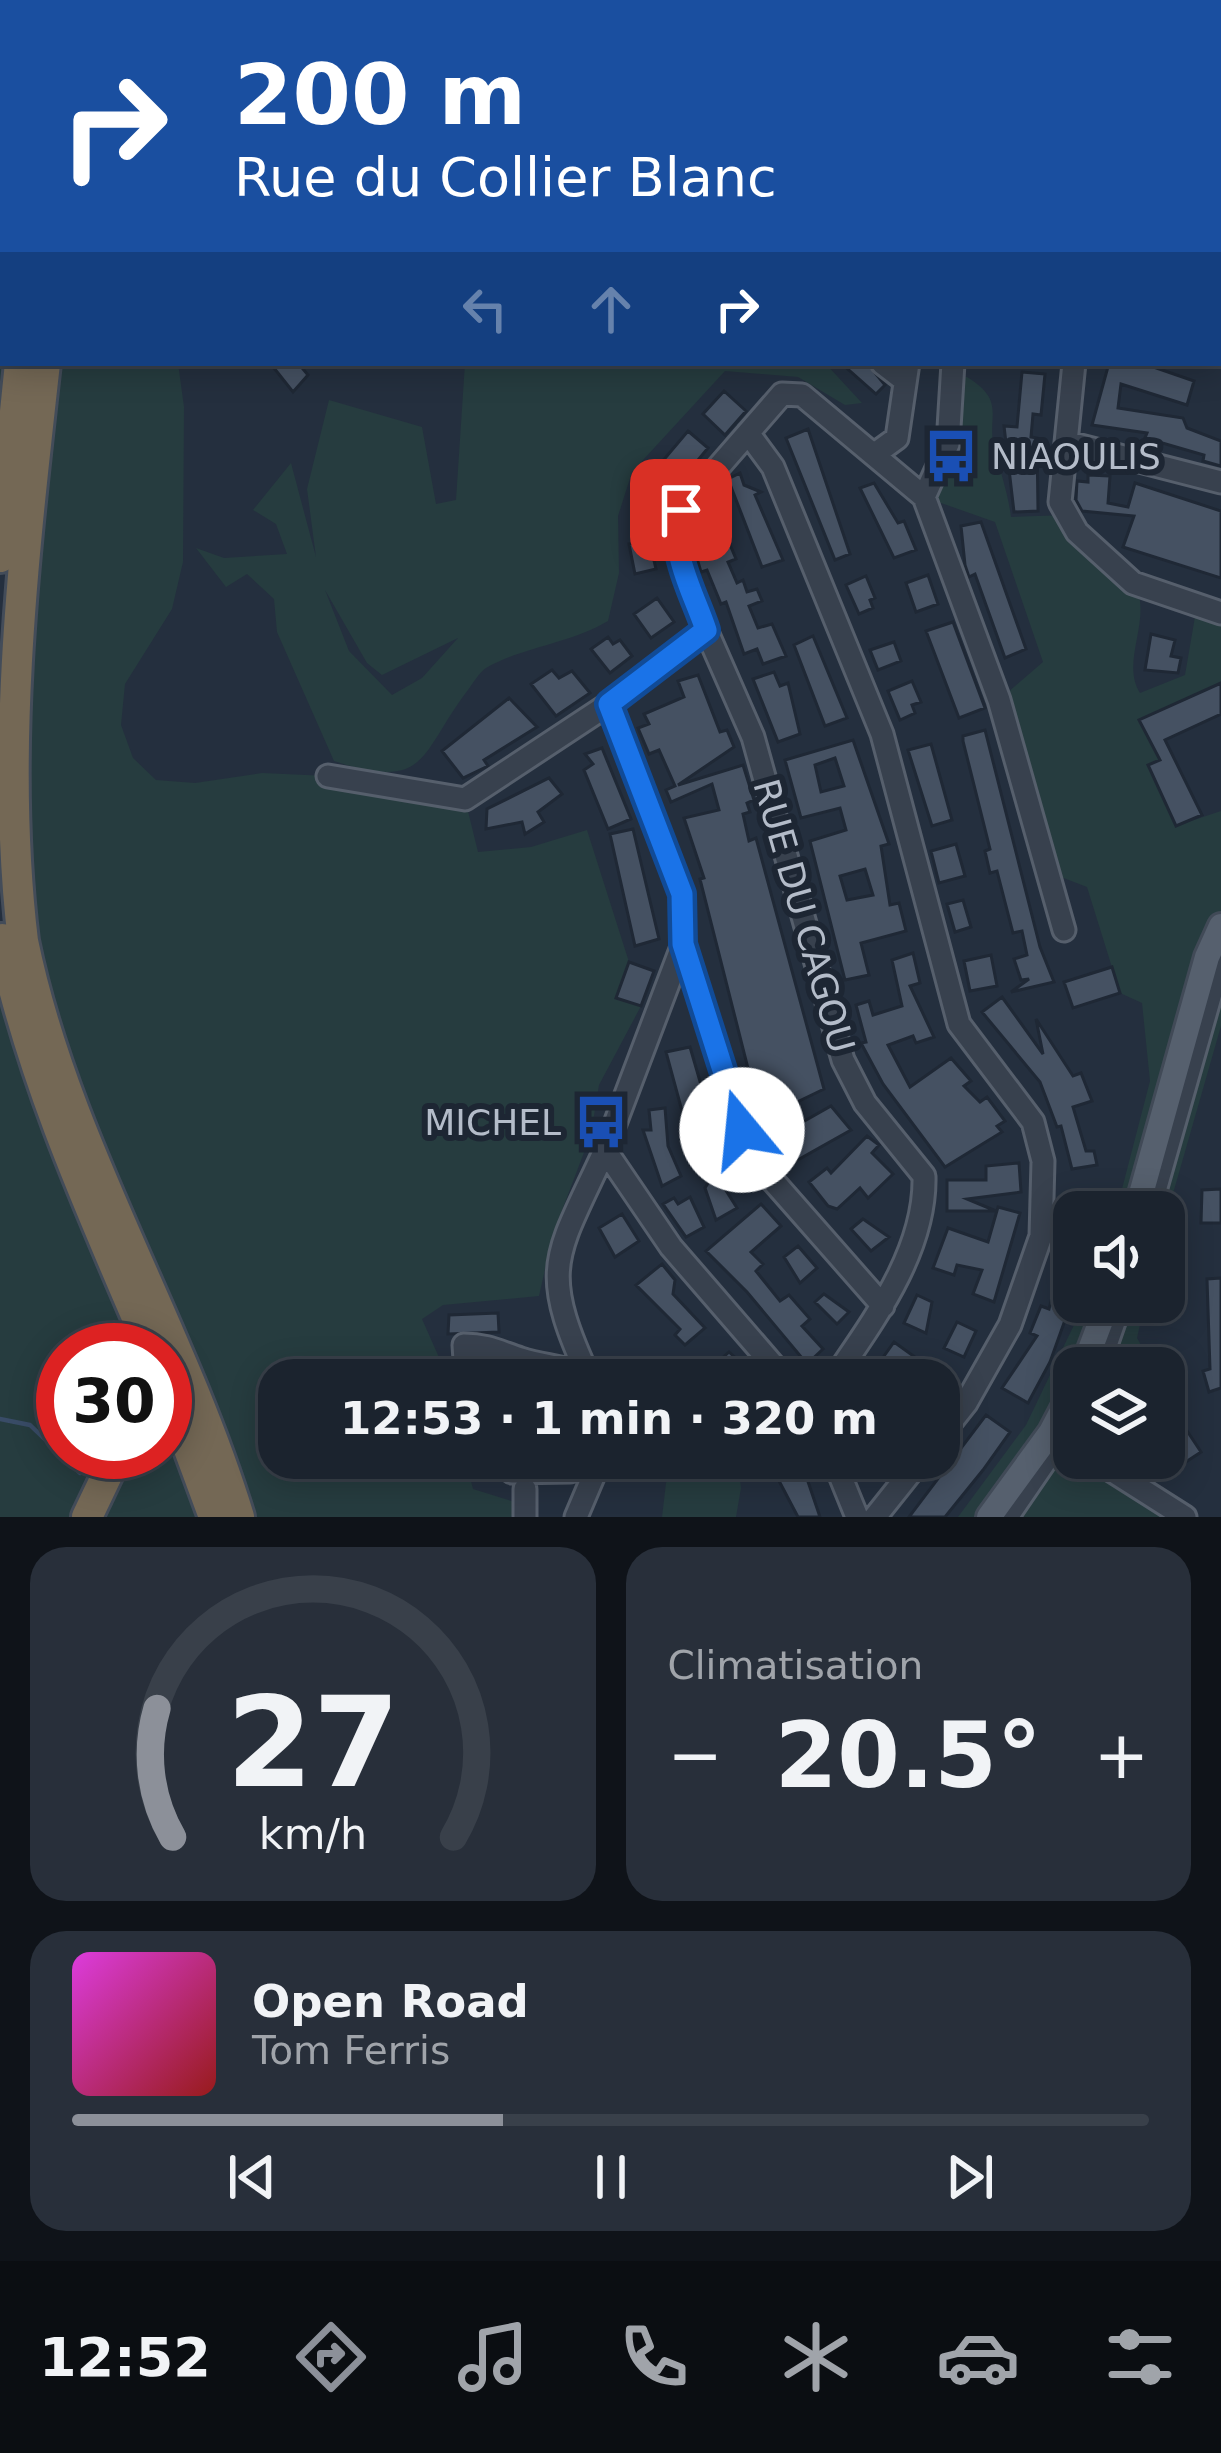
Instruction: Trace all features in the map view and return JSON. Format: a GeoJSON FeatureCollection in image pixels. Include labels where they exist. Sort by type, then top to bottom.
{"type":"FeatureCollection","features":[{"type":"Feature","properties":{"kind":"highway"},"geometry":{"type":"LineString","coordinates":[[0,556],[20,366]]}},
{"type":"Feature","properties":{"kind":"highway"},"geometry":{"type":"LineString","coordinates":[[45,366],[8,714],[10,826],[22,939],[76,1112],[195,1390],[239,1517]]}},
{"type":"Feature","properties":{"kind":"highway"},"geometry":{"type":"LineString","coordinates":[[0,928],[34,1056],[139,1323]]}},
{"type":"Feature","properties":{"kind":"highway"},"geometry":{"type":"LineString","coordinates":[[127,1294],[131,1323]]}},
{"type":"Feature","properties":{"kind":"highway"},"geometry":{"type":"LineString","coordinates":[[192,1457],[214,1517]]}},
{"type":"Feature","properties":{"kind":"highway"},"geometry":{"type":"LineString","coordinates":[[87,1517],[105,1479]]}},
{"type":"Feature","properties":{"kind":"main road"},"geometry":{"type":"LineString","coordinates":[[1142,1191],[1207,957],[1221,926]]}},
{"type":"Feature","properties":{"kind":"main road"},"geometry":{"type":"LineString","coordinates":[[989,1517],[1053,1449]]}},
{"type":"Feature","properties":{"kind":"street"},"geometry":{"type":"LineString","coordinates":[[924,496],[948,444],[953,366]]}},
{"type":"Feature","properties":{"kind":"street"},"geometry":{"type":"LineString","coordinates":[[1074,366],[1060,502],[1077,532],[1133,584],[1221,613]]}},
{"type":"Feature","properties":{"kind":"street"},"geometry":{"type":"LineString","coordinates":[[875,454],[897,439],[906,372]]}},
{"type":"Feature","properties":{"kind":"street"},"geometry":{"type":"LineString","coordinates":[[960,1411],[1010,1325],[1041,1236],[1043,1161],[1033,1122],[959,1024],[882,734],[773,467],[748,433],[782,394],[802,395],[924,496],[999,700],[1064,930]]}},
{"type":"Feature","properties":{"kind":"street","name":"RUE DU CAGOU"},"geometry":{"type":"LineString","coordinates":[[748,433],[681,510],[675,530],[677,552],[753,737],[843,1060],[865,1103],[924,1176],[918,1225],[883,1306],[847,1359]]}},
{"type":"Feature","properties":{"kind":"street"},"geometry":{"type":"LineString","coordinates":[[1069,442],[1221,482]]}},
{"type":"Feature","properties":{"kind":"street"},"geometry":{"type":"LineString","coordinates":[[328,776],[465,799],[609,704],[706,630]]}},
{"type":"Feature","properties":{"kind":"street"},"geometry":{"type":"LineString","coordinates":[[609,704],[682,894],[683,944],[742,1130],[766,1173],[883,1306]]}},
{"type":"Feature","properties":{"kind":"street"},"geometry":{"type":"LineString","coordinates":[[581,1359],[557,1301],[557,1256],[605,1150],[683,944]]}},
{"type":"Feature","properties":{"kind":"street"},"geometry":{"type":"LineString","coordinates":[[1155,1191],[1221,958]]}},
{"type":"Feature","properties":{"kind":"street"},"geometry":{"type":"LineString","coordinates":[[660,1010],[686,1005],[705,1011]]}},
{"type":"Feature","properties":{"kind":"street"},"geometry":{"type":"LineString","coordinates":[[605,1150],[671,1247],[768,1359]]}},
{"type":"Feature","properties":{"kind":"street"},"geometry":{"type":"LineString","coordinates":[[465,1359],[464,1346],[490,1345],[511,1359]]}},
{"type":"Feature","properties":{"kind":"street"},"geometry":{"type":"LineString","coordinates":[[1007,1517],[1053,1453]]}},
{"type":"Feature","properties":{"kind":"street"},"geometry":{"type":"LineString","coordinates":[[523,1479],[526,1517]]}},
{"type":"Feature","properties":{"kind":"street"},"geometry":{"type":"LineString","coordinates":[[576,1517],[593,1479]]}},
{"type":"Feature","properties":{"kind":"street"},"geometry":{"type":"LineString","coordinates":[[841,1479],[857,1517]]}},
{"type":"Feature","properties":{"kind":"street"},"geometry":{"type":"LineString","coordinates":[[875,1517],[905,1479]]}},
{"type":"Feature","properties":{"kind":"street"},"geometry":{"type":"LineString","coordinates":[[1125,1479],[1185,1517]]}},
{"type":"Feature","properties":{"kind":"green space"},"geometry":{"type":"Polygon","coordinates":[[[0,366],[8,366],[0,495],[0,366]]]}},
{"type":"Feature","properties":{"kind":"green space"},"geometry":{"type":"Polygon","coordinates":[[[62,366],[178,366],[184,407],[183,562],[172,609],[125,684],[121,725],[133,758],[156,780],[195,783],[262,773],[328,776],[465,799],[478,852],[531,847],[587,830],[629,962],[616,998],[641,1006],[599,1085],[591,1134],[553,1234],[539,1296],[443,1305],[422,1319],[440,1359],[258,1359],[258,1479],[470,1479],[473,1489],[521,1504],[511,1517],[239,1517],[192,1391],[192,1323],[167,1323],[23,939],[29,654],[62,366]]]}},
{"type":"Feature","properties":{"kind":"green space"},"geometry":{"type":"Polygon","coordinates":[[[465,366],[828,366],[862,403],[845,405],[798,377],[725,371],[632,472],[618,516],[619,573],[608,621],[486,668],[429,749],[405,769],[388,772],[334,761],[277,632],[274,599],[247,574],[226,587],[196,548],[224,558],[287,554],[276,524],[253,510],[291,463],[316,557],[307,489],[329,400],[422,427],[436,504],[456,500],[465,366]],[[325,590],[349,651],[392,695],[422,678],[458,638],[382,675],[367,663],[325,590]]]}},
{"type":"Feature","properties":{"kind":"green space"},"geometry":{"type":"Polygon","coordinates":[[[967,377],[991,402],[993,439],[1011,517],[1067,515],[1129,577],[1140,601],[1133,672],[1140,693],[1185,675],[1197,605],[1221,613],[1221,683],[1140,721],[1152,745],[1165,740],[1172,754],[1148,765],[1158,786],[1183,774],[1187,782],[1162,792],[1176,826],[1221,811],[1221,926],[1142,1191],[1121,1191],[1150,1081],[1142,1003],[1120,993],[1087,887],[1048,872],[999,700],[1043,662],[995,522],[924,497],[948,444],[952,378],[967,377]]]}},
{"type":"Feature","properties":{"kind":"green space"},"geometry":{"type":"Polygon","coordinates":[[[0,928],[141,1323],[36,1323],[36,1479],[192,1479],[192,1457],[214,1517],[0,1517],[0,928]]]}},
{"type":"Feature","properties":{"kind":"green space"},"geometry":{"type":"Polygon","coordinates":[[[1221,964],[1221,1026],[1174,1191],[1155,1191],[1221,964]]]}},
{"type":"Feature","properties":{"kind":"green space"},"geometry":{"type":"Polygon","coordinates":[[[1075,1323],[1097,1323],[1085,1347],[1063,1347],[1075,1323]]]}},
{"type":"Feature","properties":{"kind":"green space"},"geometry":{"type":"Polygon","coordinates":[[[1114,1323],[1140,1323],[1137,1338],[1142,1347],[1105,1347],[1114,1323]]]}},
{"type":"Feature","properties":{"kind":"green space"},"geometry":{"type":"Polygon","coordinates":[[[1053,1369],[1053,1420],[989,1517],[958,1517],[1026,1425],[1053,1369]]]}},
{"type":"Feature","properties":{"kind":"green space"},"geometry":{"type":"Polygon","coordinates":[[[1053,1450],[1053,1479],[1125,1479],[1185,1517],[1007,1517],[1053,1450]]]}},
{"type":"Feature","properties":{"kind":"green space"},"geometry":{"type":"Polygon","coordinates":[[[668,1479],[740,1479],[736,1517],[662,1517],[668,1479]]]}},
{"type":"Feature","properties":{"kind":"building"},"geometry":{"type":"Polygon","coordinates":[[[272,366],[306,366],[308,375],[293,392],[272,366]]]}},
{"type":"Feature","properties":{"kind":"building"},"geometry":{"type":"Polygon","coordinates":[[[844,366],[869,366],[885,385],[876,394],[844,366]]]}},
{"type":"Feature","properties":{"kind":"building"},"geometry":{"type":"Polygon","coordinates":[[[1108,366],[1151,366],[1194,381],[1187,405],[1121,384],[1118,408],[1183,418],[1187,428],[1221,441],[1221,466],[1203,461],[1204,455],[1145,438],[1147,433],[1092,425],[1108,366]]]}},
{"type":"Feature","properties":{"kind":"building"},"geometry":{"type":"Polygon","coordinates":[[[1022,372],[1045,374],[1041,415],[1033,414],[1031,437],[1037,438],[1038,511],[1014,512],[1004,426],[1017,427],[1022,372]]]}},
{"type":"Feature","properties":{"kind":"building"},"geometry":{"type":"Polygon","coordinates":[[[724,391],[746,411],[725,435],[703,414],[724,391]]]}},
{"type":"Feature","properties":{"kind":"building"},"geometry":{"type":"Polygon","coordinates":[[[808,429],[850,554],[835,560],[786,438],[808,429]]]}},
{"type":"Feature","properties":{"kind":"building"},"geometry":{"type":"Polygon","coordinates":[[[688,431],[708,448],[656,511],[641,500],[639,489],[688,431]]]}},
{"type":"Feature","properties":{"kind":"building"},"geometry":{"type":"Polygon","coordinates":[[[740,473],[744,485],[761,492],[755,495],[783,560],[762,567],[728,479],[740,473]]]}},
{"type":"Feature","properties":{"kind":"building"},"geometry":{"type":"Polygon","coordinates":[[[1088,475],[1110,476],[1108,503],[1128,507],[1135,483],[1221,511],[1221,578],[1123,547],[1134,516],[1082,511],[1076,500],[1077,481],[1088,482],[1088,475]]]}},
{"type":"Feature","properties":{"kind":"building"},"geometry":{"type":"Polygon","coordinates":[[[874,483],[898,523],[904,521],[916,550],[894,558],[860,488],[874,483]]]}},
{"type":"Feature","properties":{"kind":"building"},"geometry":{"type":"Polygon","coordinates":[[[718,516],[736,559],[728,562],[737,583],[743,580],[747,592],[757,589],[762,601],[749,606],[758,628],[772,624],[786,656],[763,664],[757,649],[744,654],[726,602],[721,604],[707,570],[701,572],[693,545],[705,540],[698,523],[718,516]]]}},
{"type":"Feature","properties":{"kind":"building"},"geometry":{"type":"Polygon","coordinates":[[[981,522],[1026,649],[1005,658],[975,574],[969,577],[965,565],[961,526],[981,522]]]}},
{"type":"Feature","properties":{"kind":"building"},"geometry":{"type":"Polygon","coordinates":[[[649,540],[656,569],[635,574],[629,544],[649,540]]]}},
{"type":"Feature","properties":{"kind":"building"},"geometry":{"type":"Polygon","coordinates":[[[928,575],[938,604],[916,612],[906,583],[928,575]]]}},
{"type":"Feature","properties":{"kind":"building"},"geometry":{"type":"Polygon","coordinates":[[[866,576],[875,598],[870,600],[873,608],[859,614],[846,585],[866,576]]]}},
{"type":"Feature","properties":{"kind":"building"},"geometry":{"type":"Polygon","coordinates":[[[657,598],[674,622],[651,638],[634,614],[657,598]]]}},
{"type":"Feature","properties":{"kind":"building"},"geometry":{"type":"Polygon","coordinates":[[[953,622],[985,708],[959,718],[926,631],[953,622]]]}},
{"type":"Feature","properties":{"kind":"building"},"geometry":{"type":"Polygon","coordinates":[[[1151,634],[1175,640],[1171,656],[1181,658],[1178,673],[1145,670],[1151,634]]]}},
{"type":"Feature","properties":{"kind":"building"},"geometry":{"type":"Polygon","coordinates":[[[813,636],[847,718],[825,726],[794,645],[813,636]]]}},
{"type":"Feature","properties":{"kind":"building"},"geometry":{"type":"Polygon","coordinates":[[[608,637],[613,644],[620,640],[632,656],[610,673],[591,649],[608,637]]]}},
{"type":"Feature","properties":{"kind":"building"},"geometry":{"type":"Polygon","coordinates":[[[894,642],[901,661],[878,670],[870,650],[894,642]]]}},
{"type":"Feature","properties":{"kind":"building"},"geometry":{"type":"Polygon","coordinates":[[[552,670],[559,678],[572,671],[590,693],[556,716],[531,684],[552,670]]]}},
{"type":"Feature","properties":{"kind":"building"},"geometry":{"type":"Polygon","coordinates":[[[774,672],[780,686],[788,683],[800,734],[778,742],[753,679],[774,672]]]}},
{"type":"Feature","properties":{"kind":"building"},"geometry":{"type":"Polygon","coordinates":[[[698,675],[720,732],[727,730],[734,747],[678,785],[743,765],[754,800],[747,803],[750,812],[743,814],[749,841],[756,838],[824,1089],[766,1117],[753,1088],[700,879],[704,878],[684,818],[719,810],[712,784],[671,802],[666,790],[675,786],[659,750],[649,754],[638,728],[649,724],[644,714],[684,697],[678,681],[698,675]]]}},
{"type":"Feature","properties":{"kind":"building"},"geometry":{"type":"Polygon","coordinates":[[[912,681],[921,702],[912,705],[915,713],[900,720],[888,691],[912,681]]]}},
{"type":"Feature","properties":{"kind":"building"},"geometry":{"type":"Polygon","coordinates":[[[1221,683],[1221,714],[1165,740],[1202,815],[1176,826],[1148,765],[1160,760],[1139,720],[1221,683]]]}},
{"type":"Feature","properties":{"kind":"building"},"geometry":{"type":"Polygon","coordinates":[[[509,698],[537,727],[484,760],[488,766],[463,778],[442,751],[509,698]]]}},
{"type":"Feature","properties":{"kind":"building"},"geometry":{"type":"Polygon","coordinates":[[[985,730],[1040,947],[1054,982],[1011,992],[1029,979],[1021,980],[1014,959],[1027,955],[1022,931],[1013,933],[997,871],[990,873],[985,851],[990,849],[963,741],[963,736],[985,730]]]}},
{"type":"Feature","properties":{"kind":"building"},"geometry":{"type":"Polygon","coordinates":[[[853,740],[889,844],[881,846],[890,905],[899,903],[906,931],[861,943],[869,975],[845,980],[810,841],[846,830],[840,808],[801,818],[785,760],[853,740]],[[835,758],[815,765],[821,792],[844,786],[835,758]],[[865,869],[840,876],[847,900],[873,895],[865,869]]]}},
{"type":"Feature","properties":{"kind":"building"},"geometry":{"type":"Polygon","coordinates":[[[931,744],[952,820],[932,826],[908,750],[931,744]]]}},
{"type":"Feature","properties":{"kind":"building"},"geometry":{"type":"Polygon","coordinates":[[[602,748],[631,819],[608,829],[584,770],[593,764],[585,754],[602,748]]]}},
{"type":"Feature","properties":{"kind":"building"},"geometry":{"type":"Polygon","coordinates":[[[549,778],[562,794],[538,812],[544,822],[525,834],[522,822],[486,829],[487,809],[549,778]]]}},
{"type":"Feature","properties":{"kind":"building"},"geometry":{"type":"Polygon","coordinates":[[[633,829],[659,939],[635,946],[610,834],[633,829]]]}},
{"type":"Feature","properties":{"kind":"building"},"geometry":{"type":"Polygon","coordinates":[[[956,844],[965,876],[939,883],[931,851],[956,844]]]}},
{"type":"Feature","properties":{"kind":"building"},"geometry":{"type":"Polygon","coordinates":[[[963,900],[971,927],[955,932],[947,904],[963,900]]]}},
{"type":"Feature","properties":{"kind":"building"},"geometry":{"type":"Polygon","coordinates":[[[913,953],[920,983],[910,986],[934,1037],[916,1043],[913,1036],[888,1045],[910,1087],[951,1058],[971,1081],[964,1086],[980,1102],[987,1097],[1005,1121],[997,1126],[1002,1132],[945,1167],[883,1084],[861,1043],[866,1042],[856,1005],[869,1001],[873,1015],[902,1006],[892,960],[913,953]]]}},
{"type":"Feature","properties":{"kind":"building"},"geometry":{"type":"Polygon","coordinates":[[[991,955],[997,986],[970,991],[964,961],[991,955]]]}},
{"type":"Feature","properties":{"kind":"building"},"geometry":{"type":"Polygon","coordinates":[[[629,962],[654,971],[641,1006],[616,998],[629,962]]]}},
{"type":"Feature","properties":{"kind":"building"},"geometry":{"type":"Polygon","coordinates":[[[1112,967],[1120,993],[1073,1008],[1064,982],[1112,967]]]}},
{"type":"Feature","properties":{"kind":"building"},"geometry":{"type":"Polygon","coordinates":[[[1002,997],[1043,1054],[1036,1019],[1073,1076],[1081,1073],[1092,1101],[1073,1107],[1086,1151],[1094,1151],[1097,1165],[1072,1169],[1061,1126],[1057,1127],[1040,1082],[982,1012],[1002,997]]]}},
{"type":"Feature","properties":{"kind":"building"},"geometry":{"type":"Polygon","coordinates":[[[690,1047],[713,1126],[688,1133],[666,1052],[690,1047]]]}},
{"type":"Feature","properties":{"kind":"building"},"geometry":{"type":"Polygon","coordinates":[[[831,1106],[851,1130],[794,1162],[778,1136],[831,1106]]]}},
{"type":"Feature","properties":{"kind":"building"},"geometry":{"type":"Polygon","coordinates":[[[665,1108],[668,1146],[681,1176],[662,1186],[643,1130],[651,1130],[649,1110],[665,1108]]]}},
{"type":"Feature","properties":{"kind":"building"},"geometry":{"type":"Polygon","coordinates":[[[867,1136],[879,1145],[872,1153],[893,1174],[868,1198],[860,1188],[837,1209],[828,1206],[809,1182],[827,1168],[831,1173],[867,1136]]]}},
{"type":"Feature","properties":{"kind":"building"},"geometry":{"type":"Polygon","coordinates":[[[726,1150],[743,1177],[725,1189],[737,1208],[716,1220],[705,1188],[713,1175],[706,1163],[726,1150]]]}},
{"type":"Feature","properties":{"kind":"building"},"geometry":{"type":"Polygon","coordinates":[[[1019,1163],[1021,1192],[967,1199],[996,1211],[947,1211],[947,1180],[986,1180],[986,1166],[1019,1163]]]}},
{"type":"Feature","properties":{"kind":"building"},"geometry":{"type":"Polygon","coordinates":[[[1221,1189],[1221,1223],[1201,1223],[1202,1190],[1221,1189]]]}},
{"type":"Feature","properties":{"kind":"building"},"geometry":{"type":"Polygon","coordinates":[[[690,1197],[704,1227],[686,1237],[663,1204],[674,1198],[678,1204],[690,1197]]]}},
{"type":"Feature","properties":{"kind":"building"},"geometry":{"type":"Polygon","coordinates":[[[761,1204],[781,1226],[751,1252],[763,1264],[756,1271],[780,1301],[789,1295],[810,1319],[802,1326],[823,1349],[812,1359],[803,1359],[706,1251],[761,1204]]]}},
{"type":"Feature","properties":{"kind":"building"},"geometry":{"type":"Polygon","coordinates":[[[998,1207],[1020,1213],[994,1302],[973,1294],[982,1270],[957,1265],[954,1275],[933,1268],[948,1228],[988,1242],[998,1207]]]}},
{"type":"Feature","properties":{"kind":"building"},"geometry":{"type":"Polygon","coordinates":[[[622,1214],[639,1241],[615,1257],[599,1228],[622,1214]]]}},
{"type":"Feature","properties":{"kind":"building"},"geometry":{"type":"Polygon","coordinates":[[[863,1219],[889,1237],[871,1251],[851,1229],[863,1219]]]}},
{"type":"Feature","properties":{"kind":"building"},"geometry":{"type":"Polygon","coordinates":[[[798,1246],[817,1268],[800,1283],[784,1257],[798,1246]]]}},
{"type":"Feature","properties":{"kind":"building"},"geometry":{"type":"Polygon","coordinates":[[[662,1264],[675,1280],[673,1294],[705,1328],[685,1345],[675,1335],[680,1329],[636,1285],[662,1264]]]}},
{"type":"Feature","properties":{"kind":"building"},"geometry":{"type":"Polygon","coordinates":[[[1221,1278],[1221,1388],[1209,1392],[1203,1371],[1210,1369],[1207,1279],[1221,1278]]]}},
{"type":"Feature","properties":{"kind":"building"},"geometry":{"type":"Polygon","coordinates":[[[824,1294],[849,1312],[837,1324],[815,1302],[824,1294]]]}},
{"type":"Feature","properties":{"kind":"building"},"geometry":{"type":"Polygon","coordinates":[[[1053,1294],[1053,1323],[1064,1323],[1028,1403],[1002,1388],[1037,1336],[1030,1333],[1041,1306],[1049,1309],[1053,1294]]]}},
{"type":"Feature","properties":{"kind":"building"},"geometry":{"type":"Polygon","coordinates":[[[917,1295],[932,1302],[926,1333],[904,1323],[917,1295]]]}},
{"type":"Feature","properties":{"kind":"building"},"geometry":{"type":"Polygon","coordinates":[[[498,1313],[499,1332],[448,1334],[449,1315],[498,1313]]]}},
{"type":"Feature","properties":{"kind":"building"},"geometry":{"type":"Polygon","coordinates":[[[957,1322],[976,1331],[964,1357],[944,1348],[957,1322]]]}},
{"type":"Feature","properties":{"kind":"building"},"geometry":{"type":"Polygon","coordinates":[[[894,1342],[918,1359],[882,1359],[894,1342]]]}},
{"type":"Feature","properties":{"kind":"building"},"geometry":{"type":"Polygon","coordinates":[[[986,1415],[1010,1432],[945,1517],[909,1517],[938,1479],[960,1479],[960,1449],[986,1415]]]}},
{"type":"Feature","properties":{"kind":"building"},"geometry":{"type":"Polygon","coordinates":[[[1185,1428],[1201,1452],[1185,1463],[1185,1428]]]}},
{"type":"Feature","properties":{"kind":"building"},"geometry":{"type":"Polygon","coordinates":[[[778,1479],[807,1479],[820,1517],[798,1517],[778,1479]]]}},
{"type":"Feature","properties":{"kind":"waterway"},"geometry":{"type":"LineString","coordinates":[[0,1419],[30,1425],[36,1431]]}},
{"type":"Feature","properties":{"kind":"place","name":"NIAOULIS"},"geometry":{"type":"Point","coordinates":[951,456]}},
{"type":"Feature","properties":{"kind":"place","name":"MICHEL"},"geometry":{"type":"Point","coordinates":[601,1122]}},
{"type":"Feature","properties":{"kind":"route"},"geometry":{"type":"LineString","coordinates":[[681,510],[675,530],[677,552],[706,630],[609,704],[682,894],[683,944],[742,1130]]}}]}
